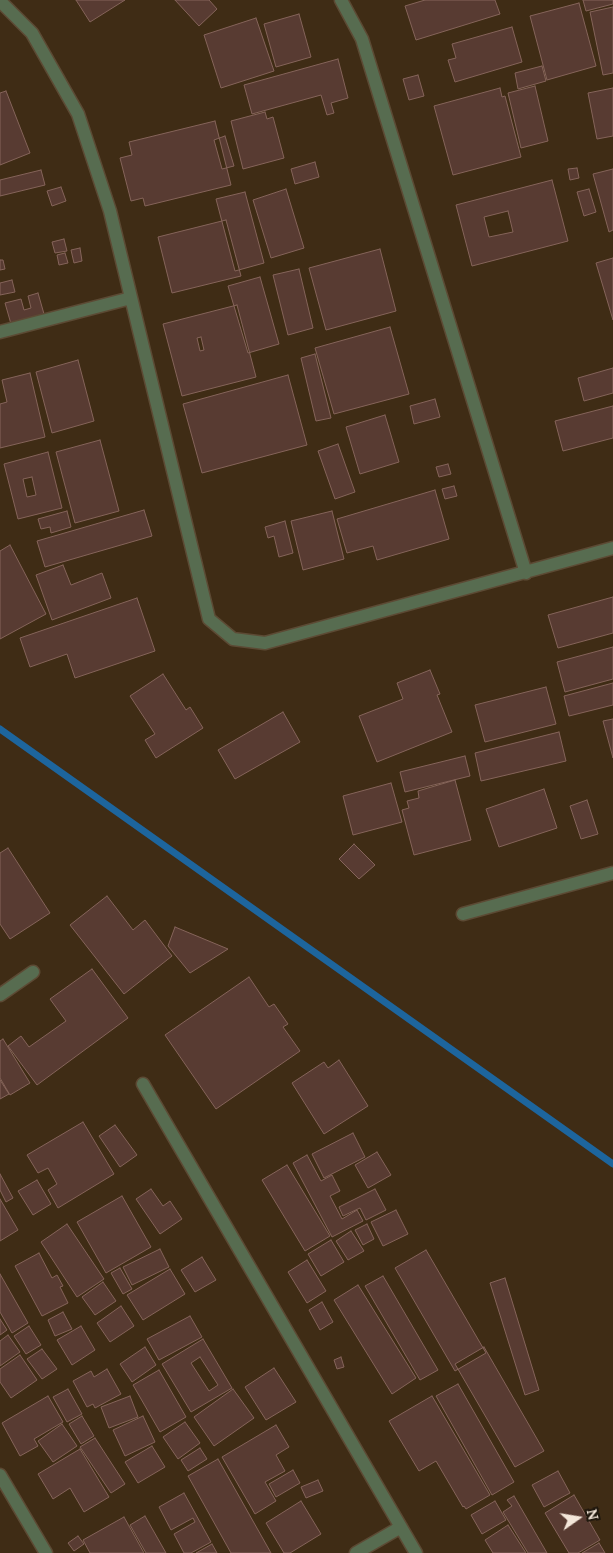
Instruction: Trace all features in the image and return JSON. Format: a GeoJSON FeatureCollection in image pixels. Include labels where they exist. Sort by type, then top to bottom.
{"type":"FeatureCollection","features":[{"type":"Feature","properties":{"kind":"street"},"geometry":{"type":"LineString","coordinates":[[341,0],[362,39],[526,572]]}},
{"type":"Feature","properties":{"kind":"street"},"geometry":{"type":"LineString","coordinates":[[0,1],[32,33],[78,114],[110,211],[209,619],[233,639],[265,643],[613,548]]}},
{"type":"Feature","properties":{"kind":"street"},"geometry":{"type":"LineString","coordinates":[[0,332],[131,298]]}},
{"type":"Feature","properties":{"kind":"street"},"geometry":{"type":"LineString","coordinates":[[463,914],[613,873]]}},
{"type":"Feature","properties":{"kind":"street"},"geometry":{"type":"LineString","coordinates":[[0,995],[33,972]]}},
{"type":"Feature","properties":{"kind":"street"},"geometry":{"type":"LineString","coordinates":[[143,1084],[416,1553]]}},
{"type":"Feature","properties":{"kind":"street"},"geometry":{"type":"LineString","coordinates":[[0,1475],[46,1553]]}},
{"type":"Feature","properties":{"kind":"street"},"geometry":{"type":"LineString","coordinates":[[356,1553],[401,1527]]}},
{"type":"Feature","properties":{"kind":"building"},"geometry":{"type":"Polygon","coordinates":[[[76,0],[125,0],[90,22],[76,0]]]}},
{"type":"Feature","properties":{"kind":"building"},"geometry":{"type":"Polygon","coordinates":[[[175,0],[209,0],[217,9],[199,26],[175,0]]]}},
{"type":"Feature","properties":{"kind":"building"},"geometry":{"type":"Polygon","coordinates":[[[425,0],[495,0],[500,14],[416,40],[405,6],[425,0]]]}},
{"type":"Feature","properties":{"kind":"building"},"geometry":{"type":"Polygon","coordinates":[[[583,0],[613,0],[613,4],[586,11],[583,0]]]}},
{"type":"Feature","properties":{"kind":"building"},"geometry":{"type":"Polygon","coordinates":[[[579,3],[596,66],[547,80],[530,16],[579,3]]]}},
{"type":"Feature","properties":{"kind":"building"},"geometry":{"type":"Polygon","coordinates":[[[613,7],[613,73],[603,75],[590,12],[613,7]]]}},
{"type":"Feature","properties":{"kind":"building"},"geometry":{"type":"Polygon","coordinates":[[[299,14],[311,57],[276,67],[264,24],[299,14]]]}},
{"type":"Feature","properties":{"kind":"building"},"geometry":{"type":"Polygon","coordinates":[[[256,18],[274,71],[221,88],[204,35],[256,18]]]}},
{"type":"Feature","properties":{"kind":"building"},"geometry":{"type":"Polygon","coordinates":[[[512,27],[522,62],[455,82],[448,60],[456,58],[452,44],[512,27]]]}},
{"type":"Feature","properties":{"kind":"building"},"geometry":{"type":"Polygon","coordinates":[[[338,59],[348,98],[331,103],[334,113],[327,115],[321,95],[252,114],[244,85],[338,59]]]}},
{"type":"Feature","properties":{"kind":"building"},"geometry":{"type":"Polygon","coordinates":[[[542,66],[546,81],[518,89],[515,73],[542,66]]]}},
{"type":"Feature","properties":{"kind":"building"},"geometry":{"type":"Polygon","coordinates":[[[418,75],[424,96],[409,100],[403,79],[418,75]]]}},
{"type":"Feature","properties":{"kind":"building"},"geometry":{"type":"Polygon","coordinates":[[[535,86],[548,141],[521,148],[508,93],[535,86]]]}},
{"type":"Feature","properties":{"kind":"building"},"geometry":{"type":"Polygon","coordinates":[[[500,88],[502,97],[505,96],[521,157],[453,175],[434,106],[500,88]]]}},
{"type":"Feature","properties":{"kind":"building"},"geometry":{"type":"Polygon","coordinates":[[[613,88],[613,136],[597,139],[588,93],[613,88]]]}},
{"type":"Feature","properties":{"kind":"building"},"geometry":{"type":"Polygon","coordinates":[[[6,91],[30,153],[0,165],[0,93],[6,91]]]}},
{"type":"Feature","properties":{"kind":"building"},"geometry":{"type":"Polygon","coordinates":[[[265,112],[267,119],[273,117],[284,158],[243,169],[231,121],[265,112]]]}},
{"type":"Feature","properties":{"kind":"building"},"geometry":{"type":"Polygon","coordinates":[[[215,121],[231,185],[145,206],[143,198],[131,201],[120,158],[132,155],[129,142],[215,121]]]}},
{"type":"Feature","properties":{"kind":"building"},"geometry":{"type":"Polygon","coordinates":[[[225,136],[234,166],[222,169],[214,140],[225,136]]]}},
{"type":"Feature","properties":{"kind":"building"},"geometry":{"type":"Polygon","coordinates":[[[315,162],[319,177],[295,184],[291,169],[315,162]]]}},
{"type":"Feature","properties":{"kind":"building"},"geometry":{"type":"Polygon","coordinates":[[[577,168],[579,178],[570,180],[568,169],[577,168]]]}},
{"type":"Feature","properties":{"kind":"building"},"geometry":{"type":"Polygon","coordinates":[[[613,169],[613,230],[609,232],[593,174],[613,169]]]}},
{"type":"Feature","properties":{"kind":"building"},"geometry":{"type":"Polygon","coordinates":[[[41,170],[45,185],[0,196],[0,180],[41,170]]]}},
{"type":"Feature","properties":{"kind":"building"},"geometry":{"type":"Polygon","coordinates":[[[552,180],[568,241],[472,266],[456,205],[552,180]],[[508,211],[484,217],[489,237],[513,232],[508,211]]]}},
{"type":"Feature","properties":{"kind":"building"},"geometry":{"type":"Polygon","coordinates":[[[61,187],[66,201],[52,206],[47,191],[61,187]]]}},
{"type":"Feature","properties":{"kind":"building"},"geometry":{"type":"Polygon","coordinates":[[[286,189],[304,248],[271,258],[253,200],[286,189]]]}},
{"type":"Feature","properties":{"kind":"building"},"geometry":{"type":"Polygon","coordinates":[[[589,189],[596,212],[584,216],[577,192],[589,189]]]}},
{"type":"Feature","properties":{"kind":"building"},"geometry":{"type":"Polygon","coordinates":[[[245,192],[264,263],[235,271],[216,199],[245,192]]]}},
{"type":"Feature","properties":{"kind":"building"},"geometry":{"type":"Polygon","coordinates":[[[226,220],[241,276],[172,293],[158,237],[226,220]]]}},
{"type":"Feature","properties":{"kind":"building"},"geometry":{"type":"Polygon","coordinates":[[[64,239],[67,251],[55,253],[52,242],[64,239]]]}},
{"type":"Feature","properties":{"kind":"building"},"geometry":{"type":"Polygon","coordinates":[[[80,248],[82,261],[74,263],[71,250],[80,248]]]}},
{"type":"Feature","properties":{"kind":"building"},"geometry":{"type":"Polygon","coordinates":[[[380,249],[396,311],[326,330],[309,268],[380,249]]]}},
{"type":"Feature","properties":{"kind":"building"},"geometry":{"type":"Polygon","coordinates":[[[65,253],[68,263],[59,265],[57,255],[65,253]]]}},
{"type":"Feature","properties":{"kind":"building"},"geometry":{"type":"Polygon","coordinates":[[[613,258],[613,320],[596,263],[613,258]]]}},
{"type":"Feature","properties":{"kind":"building"},"geometry":{"type":"Polygon","coordinates":[[[0,260],[3,260],[5,269],[0,270],[0,260]]]}},
{"type":"Feature","properties":{"kind":"building"},"geometry":{"type":"Polygon","coordinates":[[[299,269],[313,328],[288,335],[273,275],[299,269]]]}},
{"type":"Feature","properties":{"kind":"building"},"geometry":{"type":"Polygon","coordinates":[[[260,277],[279,344],[248,353],[228,286],[260,277]]]}},
{"type":"Feature","properties":{"kind":"building"},"geometry":{"type":"Polygon","coordinates":[[[12,280],[15,292],[0,295],[0,283],[12,280]]]}},
{"type":"Feature","properties":{"kind":"building"},"geometry":{"type":"Polygon","coordinates":[[[38,293],[44,314],[11,324],[5,303],[21,299],[24,310],[31,308],[28,296],[38,293]]]}},
{"type":"Feature","properties":{"kind":"building"},"geometry":{"type":"Polygon","coordinates":[[[237,305],[256,377],[182,396],[163,324],[237,305]],[[201,337],[197,338],[200,351],[204,350],[201,337]]]}},
{"type":"Feature","properties":{"kind":"building"},"geometry":{"type":"Polygon","coordinates":[[[390,327],[409,394],[334,414],[315,348],[390,327]]]}},
{"type":"Feature","properties":{"kind":"building"},"geometry":{"type":"Polygon","coordinates":[[[315,354],[331,418],[316,421],[301,358],[315,354]]]}},
{"type":"Feature","properties":{"kind":"building"},"geometry":{"type":"Polygon","coordinates":[[[78,360],[94,421],[52,433],[36,372],[78,360]]]}},
{"type":"Feature","properties":{"kind":"building"},"geometry":{"type":"Polygon","coordinates":[[[613,368],[613,393],[584,401],[578,378],[613,368]]]}},
{"type":"Feature","properties":{"kind":"building"},"geometry":{"type":"Polygon","coordinates":[[[30,373],[45,437],[0,448],[0,404],[7,402],[2,380],[30,373]]]}},
{"type":"Feature","properties":{"kind":"building"},"geometry":{"type":"Polygon","coordinates":[[[288,375],[307,445],[202,473],[183,404],[288,375]]]}},
{"type":"Feature","properties":{"kind":"building"},"geometry":{"type":"Polygon","coordinates":[[[435,399],[440,417],[414,424],[410,406],[435,399]]]}},
{"type":"Feature","properties":{"kind":"building"},"geometry":{"type":"Polygon","coordinates":[[[613,406],[613,438],[563,451],[555,421],[613,406]]]}},
{"type":"Feature","properties":{"kind":"building"},"geometry":{"type":"Polygon","coordinates":[[[385,415],[399,462],[360,474],[346,427],[385,415]]]}},
{"type":"Feature","properties":{"kind":"building"},"geometry":{"type":"Polygon","coordinates":[[[100,440],[119,511],[75,523],[56,452],[100,440]]]}},
{"type":"Feature","properties":{"kind":"building"},"geometry":{"type":"Polygon","coordinates":[[[338,444],[355,492],[335,499],[318,451],[338,444]]]}},
{"type":"Feature","properties":{"kind":"building"},"geometry":{"type":"Polygon","coordinates":[[[48,452],[62,508],[18,519],[4,464],[48,452]],[[32,477],[23,479],[27,497],[36,495],[32,477]]]}},
{"type":"Feature","properties":{"kind":"building"},"geometry":{"type":"Polygon","coordinates":[[[448,464],[451,474],[439,477],[436,467],[448,464]]]}},
{"type":"Feature","properties":{"kind":"building"},"geometry":{"type":"Polygon","coordinates":[[[454,486],[457,496],[445,499],[442,489],[454,486]]]}},
{"type":"Feature","properties":{"kind":"building"},"geometry":{"type":"Polygon","coordinates":[[[435,490],[449,539],[377,560],[373,546],[347,553],[337,519],[435,490]]]}},
{"type":"Feature","properties":{"kind":"building"},"geometry":{"type":"Polygon","coordinates":[[[144,510],[152,536],[45,567],[37,541],[144,510]]]}},
{"type":"Feature","properties":{"kind":"building"},"geometry":{"type":"Polygon","coordinates":[[[67,511],[71,527],[51,533],[50,527],[41,529],[38,519],[67,511]]]}},
{"type":"Feature","properties":{"kind":"building"},"geometry":{"type":"Polygon","coordinates":[[[332,511],[344,559],[303,570],[291,521],[332,511]]]}},
{"type":"Feature","properties":{"kind":"building"},"geometry":{"type":"Polygon","coordinates":[[[285,521],[293,553],[279,557],[274,536],[268,538],[265,527],[285,521]]]}},
{"type":"Feature","properties":{"kind":"building"},"geometry":{"type":"Polygon","coordinates":[[[10,545],[46,614],[0,639],[0,551],[10,545]]]}},
{"type":"Feature","properties":{"kind":"building"},"geometry":{"type":"Polygon","coordinates":[[[63,565],[71,585],[102,573],[111,598],[52,620],[36,575],[63,565]]]}},
{"type":"Feature","properties":{"kind":"building"},"geometry":{"type":"Polygon","coordinates":[[[613,597],[613,633],[558,648],[548,615],[613,597]]]}},
{"type":"Feature","properties":{"kind":"building"},"geometry":{"type":"Polygon","coordinates":[[[137,598],[155,651],[75,678],[67,654],[30,667],[20,638],[137,598]]]}},
{"type":"Feature","properties":{"kind":"building"},"geometry":{"type":"Polygon","coordinates":[[[613,647],[613,679],[565,692],[557,662],[613,647]]]}},
{"type":"Feature","properties":{"kind":"building"},"geometry":{"type":"Polygon","coordinates":[[[430,670],[440,694],[437,695],[452,732],[377,762],[359,716],[403,699],[397,683],[430,670]]]}},
{"type":"Feature","properties":{"kind":"building"},"geometry":{"type":"Polygon","coordinates":[[[163,674],[186,710],[190,707],[203,728],[156,758],[145,740],[155,734],[130,696],[163,674]]]}},
{"type":"Feature","properties":{"kind":"building"},"geometry":{"type":"Polygon","coordinates":[[[613,683],[613,705],[569,716],[564,696],[613,683]]]}},
{"type":"Feature","properties":{"kind":"building"},"geometry":{"type":"Polygon","coordinates":[[[546,687],[556,724],[485,742],[475,705],[546,687]]]}},
{"type":"Feature","properties":{"kind":"building"},"geometry":{"type":"Polygon","coordinates":[[[283,712],[300,742],[235,779],[218,750],[283,712]]]}},
{"type":"Feature","properties":{"kind":"building"},"geometry":{"type":"Polygon","coordinates":[[[613,719],[613,758],[603,721],[613,719]]]}},
{"type":"Feature","properties":{"kind":"building"},"geometry":{"type":"Polygon","coordinates":[[[559,732],[566,761],[481,781],[475,753],[559,732]]]}},
{"type":"Feature","properties":{"kind":"building"},"geometry":{"type":"Polygon","coordinates":[[[465,756],[470,776],[405,792],[400,772],[465,756]]]}},
{"type":"Feature","properties":{"kind":"building"},"geometry":{"type":"Polygon","coordinates":[[[455,780],[471,840],[414,855],[402,810],[409,808],[407,801],[419,798],[418,791],[455,780]]]}},
{"type":"Feature","properties":{"kind":"building"},"geometry":{"type":"Polygon","coordinates":[[[391,783],[402,822],[353,835],[343,796],[391,783]]]}},
{"type":"Feature","properties":{"kind":"building"},"geometry":{"type":"Polygon","coordinates":[[[544,789],[557,828],[499,847],[486,809],[544,789]]]}},
{"type":"Feature","properties":{"kind":"building"},"geometry":{"type":"Polygon","coordinates":[[[587,800],[598,834],[581,839],[570,806],[587,800]]]}},
{"type":"Feature","properties":{"kind":"building"},"geometry":{"type":"Polygon","coordinates":[[[354,844],[375,865],[359,879],[339,859],[354,844]]]}},
{"type":"Feature","properties":{"kind":"building"},"geometry":{"type":"Polygon","coordinates":[[[8,848],[50,913],[10,939],[0,924],[0,853],[8,848]]]}},
{"type":"Feature","properties":{"kind":"building"},"geometry":{"type":"Polygon","coordinates":[[[107,896],[133,930],[145,920],[172,956],[124,994],[70,925],[107,896]]]}},
{"type":"Feature","properties":{"kind":"building"},"geometry":{"type":"Polygon","coordinates":[[[175,927],[228,949],[190,973],[168,946],[175,927]]]}},
{"type":"Feature","properties":{"kind":"building"},"geometry":{"type":"Polygon","coordinates":[[[92,969],[128,1018],[37,1085],[8,1046],[21,1036],[29,1047],[66,1021],[50,999],[92,969]]]}},
{"type":"Feature","properties":{"kind":"building"},"geometry":{"type":"Polygon","coordinates":[[[249,977],[269,1007],[274,1004],[288,1024],[283,1027],[300,1051],[216,1109],[165,1035],[249,977]]]}},
{"type":"Feature","properties":{"kind":"building"},"geometry":{"type":"Polygon","coordinates":[[[3,1039],[30,1083],[10,1095],[0,1078],[0,1041],[3,1039]]]}},
{"type":"Feature","properties":{"kind":"building"},"geometry":{"type":"Polygon","coordinates":[[[339,1060],[368,1106],[324,1134],[292,1083],[324,1062],[328,1068],[339,1060]]]}},
{"type":"Feature","properties":{"kind":"building"},"geometry":{"type":"Polygon","coordinates":[[[0,1080],[9,1094],[0,1099],[0,1080]]]}},
{"type":"Feature","properties":{"kind":"building"},"geometry":{"type":"Polygon","coordinates":[[[83,1122],[114,1174],[58,1208],[48,1190],[57,1184],[48,1168],[38,1173],[27,1155],[83,1122]]]}},
{"type":"Feature","properties":{"kind":"building"},"geometry":{"type":"Polygon","coordinates":[[[115,1125],[137,1155],[120,1167],[99,1136],[115,1125]]]}},
{"type":"Feature","properties":{"kind":"building"},"geometry":{"type":"Polygon","coordinates":[[[353,1133],[365,1157],[324,1178],[312,1154],[353,1133]]]}},
{"type":"Feature","properties":{"kind":"building"},"geometry":{"type":"Polygon","coordinates":[[[377,1152],[391,1175],[368,1188],[355,1165],[377,1152]]]}},
{"type":"Feature","properties":{"kind":"building"},"geometry":{"type":"Polygon","coordinates":[[[307,1155],[321,1181],[332,1175],[340,1191],[330,1196],[342,1219],[357,1210],[363,1221],[332,1237],[293,1163],[307,1155]]]}},
{"type":"Feature","properties":{"kind":"building"},"geometry":{"type":"Polygon","coordinates":[[[287,1165],[330,1236],[305,1251],[262,1180],[287,1165]]]}},
{"type":"Feature","properties":{"kind":"building"},"geometry":{"type":"Polygon","coordinates":[[[0,1174],[13,1198],[6,1202],[0,1190],[0,1174]]]}},
{"type":"Feature","properties":{"kind":"building"},"geometry":{"type":"Polygon","coordinates":[[[37,1180],[51,1204],[33,1215],[18,1191],[37,1180]]]}},
{"type":"Feature","properties":{"kind":"building"},"geometry":{"type":"Polygon","coordinates":[[[151,1189],[163,1206],[170,1201],[182,1219],[160,1234],[136,1199],[151,1189]]]}},
{"type":"Feature","properties":{"kind":"building"},"geometry":{"type":"Polygon","coordinates":[[[375,1189],[386,1210],[366,1220],[360,1208],[343,1216],[339,1207],[375,1189]]]}},
{"type":"Feature","properties":{"kind":"building"},"geometry":{"type":"Polygon","coordinates":[[[122,1196],[151,1247],[106,1273],[77,1222],[122,1196]]]}},
{"type":"Feature","properties":{"kind":"building"},"geometry":{"type":"Polygon","coordinates":[[[0,1199],[18,1230],[0,1241],[0,1199]]]}},
{"type":"Feature","properties":{"kind":"building"},"geometry":{"type":"Polygon","coordinates":[[[396,1210],[408,1234],[383,1246],[371,1222],[396,1210]]]}},
{"type":"Feature","properties":{"kind":"building"},"geometry":{"type":"Polygon","coordinates":[[[67,1224],[104,1279],[77,1297],[41,1242],[67,1224]]]}},
{"type":"Feature","properties":{"kind":"building"},"geometry":{"type":"Polygon","coordinates":[[[367,1224],[374,1239],[363,1245],[355,1230],[367,1224]]]}},
{"type":"Feature","properties":{"kind":"building"},"geometry":{"type":"Polygon","coordinates":[[[351,1231],[364,1251],[348,1260],[336,1241],[351,1231]]]}},
{"type":"Feature","properties":{"kind":"building"},"geometry":{"type":"Polygon","coordinates":[[[331,1240],[344,1262],[321,1276],[308,1254],[331,1240]]]}},
{"type":"Feature","properties":{"kind":"building"},"geometry":{"type":"Polygon","coordinates":[[[160,1249],[169,1267],[132,1285],[123,1267],[160,1249]]]}},
{"type":"Feature","properties":{"kind":"building"},"geometry":{"type":"Polygon","coordinates":[[[426,1250],[486,1353],[455,1371],[395,1268],[426,1250]]]}},
{"type":"Feature","properties":{"kind":"building"},"geometry":{"type":"Polygon","coordinates":[[[39,1253],[52,1278],[57,1275],[63,1286],[60,1287],[68,1303],[42,1316],[15,1266],[39,1253]]]}},
{"type":"Feature","properties":{"kind":"building"},"geometry":{"type":"Polygon","coordinates":[[[202,1257],[216,1280],[195,1292],[181,1270],[202,1257]]]}},
{"type":"Feature","properties":{"kind":"building"},"geometry":{"type":"Polygon","coordinates":[[[307,1260],[326,1291],[307,1303],[288,1272],[307,1260]]]}},
{"type":"Feature","properties":{"kind":"building"},"geometry":{"type":"Polygon","coordinates":[[[120,1268],[132,1289],[123,1294],[111,1273],[120,1268]]]}},
{"type":"Feature","properties":{"kind":"building"},"geometry":{"type":"Polygon","coordinates":[[[170,1269],[185,1294],[143,1320],[127,1295],[170,1269]]]}},
{"type":"Feature","properties":{"kind":"building"},"geometry":{"type":"Polygon","coordinates":[[[0,1274],[28,1323],[12,1333],[0,1312],[0,1274]]]}},
{"type":"Feature","properties":{"kind":"building"},"geometry":{"type":"Polygon","coordinates":[[[383,1276],[438,1370],[420,1380],[365,1286],[383,1276]]]}},
{"type":"Feature","properties":{"kind":"building"},"geometry":{"type":"Polygon","coordinates":[[[505,1278],[539,1390],[525,1395],[490,1283],[505,1278]]]}},
{"type":"Feature","properties":{"kind":"building"},"geometry":{"type":"Polygon","coordinates":[[[103,1282],[116,1301],[95,1315],[82,1297],[103,1282]]]}},
{"type":"Feature","properties":{"kind":"building"},"geometry":{"type":"Polygon","coordinates":[[[358,1285],[416,1378],[392,1394],[334,1300],[358,1285]]]}},
{"type":"Feature","properties":{"kind":"building"},"geometry":{"type":"Polygon","coordinates":[[[322,1302],[333,1322],[320,1330],[309,1310],[322,1302]]]}},
{"type":"Feature","properties":{"kind":"building"},"geometry":{"type":"Polygon","coordinates":[[[121,1306],[134,1326],[110,1342],[97,1323],[121,1306]]]}},
{"type":"Feature","properties":{"kind":"building"},"geometry":{"type":"Polygon","coordinates":[[[63,1312],[72,1329],[55,1336],[48,1320],[63,1312]]]}},
{"type":"Feature","properties":{"kind":"building"},"geometry":{"type":"Polygon","coordinates":[[[190,1316],[202,1337],[159,1360],[147,1339],[190,1316]]]}},
{"type":"Feature","properties":{"kind":"building"},"geometry":{"type":"Polygon","coordinates":[[[0,1319],[7,1330],[0,1335],[0,1319]]]}},
{"type":"Feature","properties":{"kind":"building"},"geometry":{"type":"Polygon","coordinates":[[[29,1326],[41,1345],[26,1354],[14,1336],[29,1326]]]}},
{"type":"Feature","properties":{"kind":"building"},"geometry":{"type":"Polygon","coordinates":[[[81,1326],[95,1350],[72,1365],[57,1340],[81,1326]]]}},
{"type":"Feature","properties":{"kind":"building"},"geometry":{"type":"Polygon","coordinates":[[[8,1335],[20,1352],[0,1366],[0,1341],[8,1335]]]}},
{"type":"Feature","properties":{"kind":"building"},"geometry":{"type":"Polygon","coordinates":[[[203,1339],[232,1388],[191,1412],[162,1364],[203,1339]],[[200,1357],[191,1363],[209,1391],[218,1385],[200,1357]]]}},
{"type":"Feature","properties":{"kind":"building"},"geometry":{"type":"Polygon","coordinates":[[[145,1347],[156,1365],[132,1382],[120,1364],[145,1347]]]}},
{"type":"Feature","properties":{"kind":"building"},"geometry":{"type":"Polygon","coordinates":[[[484,1347],[544,1451],[515,1467],[455,1364],[484,1347]]]}},
{"type":"Feature","properties":{"kind":"building"},"geometry":{"type":"Polygon","coordinates":[[[42,1349],[57,1369],[42,1379],[27,1359],[42,1349]]]}},
{"type":"Feature","properties":{"kind":"building"},"geometry":{"type":"Polygon","coordinates":[[[20,1355],[37,1380],[11,1398],[0,1382],[0,1369],[20,1355]]]}},
{"type":"Feature","properties":{"kind":"building"},"geometry":{"type":"Polygon","coordinates":[[[341,1357],[344,1367],[337,1369],[334,1360],[341,1357]]]}},
{"type":"Feature","properties":{"kind":"building"},"geometry":{"type":"Polygon","coordinates":[[[274,1368],[296,1402],[266,1420],[245,1387],[274,1368]]]}},
{"type":"Feature","properties":{"kind":"building"},"geometry":{"type":"Polygon","coordinates":[[[107,1369],[121,1394],[95,1408],[93,1404],[87,1407],[73,1381],[91,1371],[94,1377],[107,1369]]]}},
{"type":"Feature","properties":{"kind":"building"},"geometry":{"type":"Polygon","coordinates":[[[159,1370],[186,1417],[160,1432],[133,1385],[159,1370]]]}},
{"type":"Feature","properties":{"kind":"building"},"geometry":{"type":"Polygon","coordinates":[[[458,1384],[514,1482],[492,1495],[436,1396],[458,1384]]]}},
{"type":"Feature","properties":{"kind":"building"},"geometry":{"type":"Polygon","coordinates":[[[68,1389],[82,1414],[67,1422],[53,1397],[68,1389]]]}},
{"type":"Feature","properties":{"kind":"building"},"geometry":{"type":"Polygon","coordinates":[[[233,1389],[254,1418],[214,1446],[194,1417],[233,1389]]]}},
{"type":"Feature","properties":{"kind":"building"},"geometry":{"type":"Polygon","coordinates":[[[48,1396],[63,1422],[34,1439],[38,1446],[20,1456],[2,1423],[48,1396]]]}},
{"type":"Feature","properties":{"kind":"building"},"geometry":{"type":"Polygon","coordinates":[[[130,1396],[138,1417],[109,1428],[101,1407],[130,1396]]]}},
{"type":"Feature","properties":{"kind":"building"},"geometry":{"type":"Polygon","coordinates":[[[432,1396],[490,1495],[466,1509],[436,1461],[419,1471],[389,1421],[432,1396]]]}},
{"type":"Feature","properties":{"kind":"building"},"geometry":{"type":"Polygon","coordinates":[[[82,1416],[94,1436],[81,1444],[69,1424],[82,1416]]]}},
{"type":"Feature","properties":{"kind":"building"},"geometry":{"type":"Polygon","coordinates":[[[143,1416],[155,1442],[125,1456],[113,1430],[143,1416]]]}},
{"type":"Feature","properties":{"kind":"building"},"geometry":{"type":"Polygon","coordinates":[[[185,1422],[200,1443],[178,1459],[163,1437],[185,1422]]]}},
{"type":"Feature","properties":{"kind":"building"},"geometry":{"type":"Polygon","coordinates":[[[62,1424],[77,1446],[53,1462],[38,1441],[62,1424]]]}},
{"type":"Feature","properties":{"kind":"building"},"geometry":{"type":"Polygon","coordinates":[[[276,1425],[289,1447],[276,1455],[285,1471],[265,1482],[276,1501],[255,1514],[222,1457],[276,1425]]]}},
{"type":"Feature","properties":{"kind":"building"},"geometry":{"type":"Polygon","coordinates":[[[95,1438],[125,1484],[111,1493],[80,1447],[95,1438]]]}},
{"type":"Feature","properties":{"kind":"building"},"geometry":{"type":"Polygon","coordinates":[[[152,1446],[165,1467],[138,1483],[125,1462],[152,1446]]]}},
{"type":"Feature","properties":{"kind":"building"},"geometry":{"type":"Polygon","coordinates":[[[200,1448],[207,1459],[188,1471],[181,1460],[200,1448]]]}},
{"type":"Feature","properties":{"kind":"building"},"geometry":{"type":"Polygon","coordinates":[[[80,1449],[109,1497],[84,1512],[70,1488],[53,1499],[38,1474],[80,1449]]]}},
{"type":"Feature","properties":{"kind":"building"},"geometry":{"type":"Polygon","coordinates":[[[218,1459],[271,1553],[231,1553],[188,1476],[218,1459]]]}},
{"type":"Feature","properties":{"kind":"building"},"geometry":{"type":"Polygon","coordinates":[[[293,1470],[300,1483],[276,1497],[269,1484],[293,1470]]]}},
{"type":"Feature","properties":{"kind":"building"},"geometry":{"type":"Polygon","coordinates":[[[558,1471],[570,1493],[544,1507],[532,1485],[558,1471]]]}},
{"type":"Feature","properties":{"kind":"building"},"geometry":{"type":"Polygon","coordinates":[[[318,1480],[323,1491],[306,1498],[301,1487],[318,1480]]]}},
{"type":"Feature","properties":{"kind":"building"},"geometry":{"type":"Polygon","coordinates":[[[184,1493],[211,1542],[191,1553],[184,1553],[174,1534],[195,1522],[193,1518],[171,1530],[159,1507],[184,1493]]]}},
{"type":"Feature","properties":{"kind":"building"},"geometry":{"type":"Polygon","coordinates":[[[574,1495],[600,1540],[578,1553],[569,1553],[545,1513],[574,1495]]]}},
{"type":"Feature","properties":{"kind":"building"},"geometry":{"type":"Polygon","coordinates":[[[514,1496],[547,1553],[528,1553],[503,1512],[512,1506],[507,1500],[514,1496]]]}},
{"type":"Feature","properties":{"kind":"building"},"geometry":{"type":"Polygon","coordinates":[[[301,1501],[321,1534],[290,1553],[284,1553],[266,1523],[301,1501]]]}},
{"type":"Feature","properties":{"kind":"building"},"geometry":{"type":"Polygon","coordinates":[[[495,1501],[506,1520],[482,1534],[471,1515],[495,1501]]]}},
{"type":"Feature","properties":{"kind":"building"},"geometry":{"type":"Polygon","coordinates":[[[145,1516],[166,1553],[146,1553],[130,1525],[145,1516]]]}},
{"type":"Feature","properties":{"kind":"building"},"geometry":{"type":"Polygon","coordinates":[[[124,1517],[144,1553],[90,1553],[83,1540],[124,1517]]]}},
{"type":"Feature","properties":{"kind":"building"},"geometry":{"type":"Polygon","coordinates":[[[508,1525],[526,1553],[493,1553],[485,1540],[508,1525]]]}},
{"type":"Feature","properties":{"kind":"building"},"geometry":{"type":"Polygon","coordinates":[[[78,1536],[84,1544],[74,1551],[68,1543],[78,1536]]]}},
{"type":"Feature","properties":{"kind":"building"},"geometry":{"type":"Polygon","coordinates":[[[599,1543],[605,1553],[582,1553],[599,1543]]]}},
{"type":"Feature","properties":{"kind":"building"},"geometry":{"type":"Polygon","coordinates":[[[212,1544],[217,1553],[196,1553],[212,1544]]]}},
{"type":"Feature","properties":{"kind":"waterway"},"geometry":{"type":"LineString","coordinates":[[0,729],[613,1164]]}}]}
